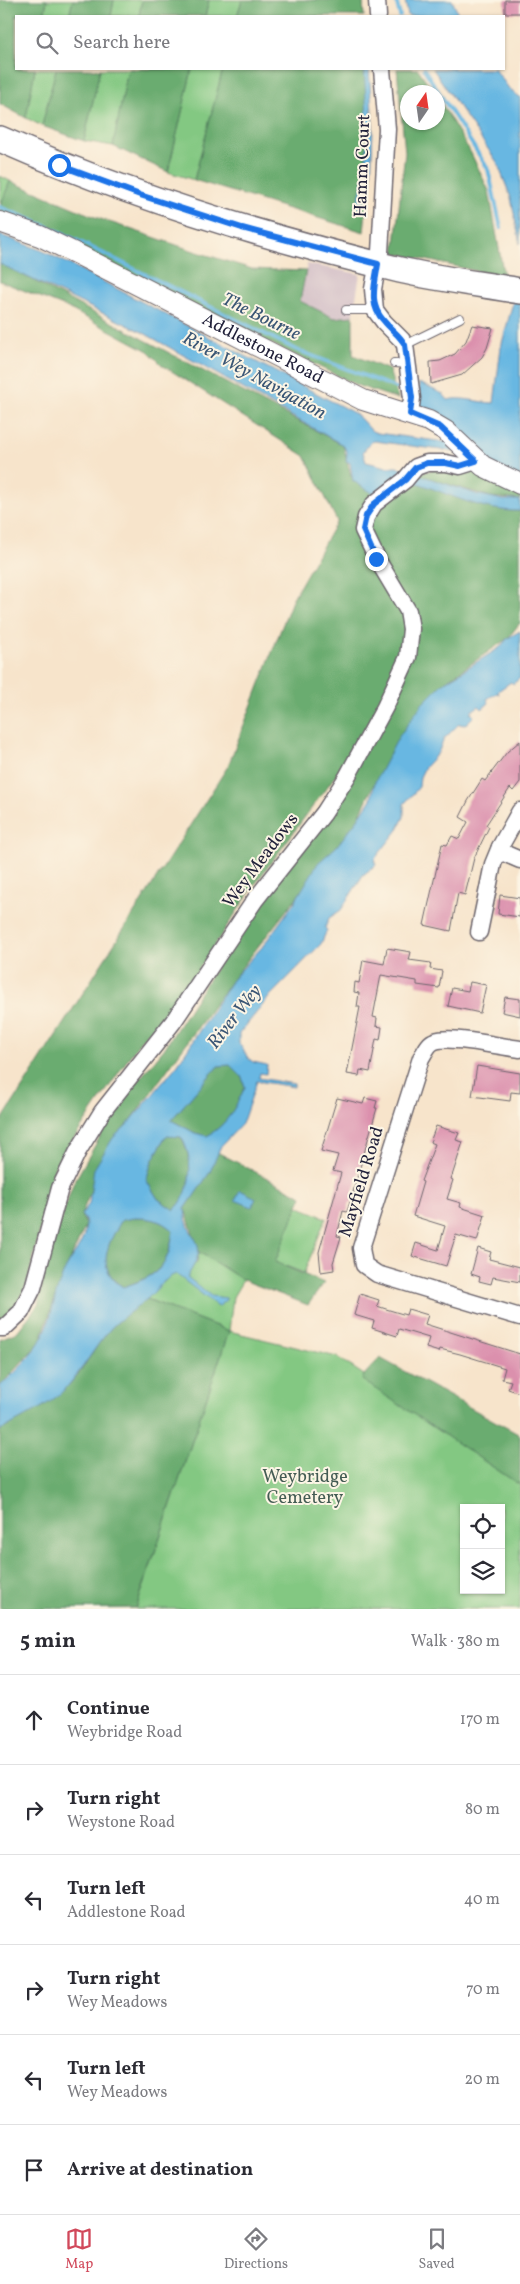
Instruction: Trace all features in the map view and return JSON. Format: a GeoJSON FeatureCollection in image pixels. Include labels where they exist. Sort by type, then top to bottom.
{"type":"FeatureCollection","features":[{"type":"Feature","properties":{"kind":"main road"},"geometry":{"type":"LineString","coordinates":[[0,139],[59,165],[140,195],[242,228],[378,264],[436,277],[513,290]]}},
{"type":"Feature","properties":{"kind":"street"},"geometry":{"type":"LineString","coordinates":[[377,0],[378,15]]}},
{"type":"Feature","properties":{"kind":"street","name":"Hamm Court"},"geometry":{"type":"LineString","coordinates":[[375,310],[373,289],[378,264],[387,129],[382,70]]}},
{"type":"Feature","properties":{"kind":"street","name":"Addlestone Road"},"geometry":{"type":"LineString","coordinates":[[0,222],[40,236],[83,257],[364,400],[411,399],[429,421],[446,431],[475,460],[491,472],[519,484]]}},
{"type":"Feature","properties":{"kind":"street"},"geometry":{"type":"LineString","coordinates":[[375,310],[405,345],[401,363],[411,399]]}},
{"type":"Feature","properties":{"kind":"street","name":"Wey Meadows"},"geometry":{"type":"LineString","coordinates":[[0,1328],[4,1328],[20,1312],[33,1288],[60,1188],[78,1151],[102,1112],[173,1022],[255,900],[324,813],[347,777],[385,707],[408,657],[411,629],[408,611],[376,559],[363,530],[366,516],[374,504],[416,467],[427,463],[446,463],[460,466],[475,460]]}},
{"type":"Feature","properties":{"kind":"street"},"geometry":{"type":"LineString","coordinates":[[479,932],[493,864],[520,811]]}},
{"type":"Feature","properties":{"kind":"street"},"geometry":{"type":"LineString","coordinates":[[500,848],[506,854],[520,860]]}},
{"type":"Feature","properties":{"kind":"street","name":"Mayfield Road"},"geometry":{"type":"LineString","coordinates":[[520,1049],[448,1039],[434,1041],[429,1045],[421,1058],[361,1248],[364,1265],[376,1274],[520,1317]]}},
{"type":"Feature","properties":{"kind":"lane"},"geometry":{"type":"LineString","coordinates":[[346,310],[375,310]]}},
{"type":"Feature","properties":{"kind":"lane"},"geometry":{"type":"LineString","coordinates":[[405,345],[460,318]]}},
{"type":"Feature","properties":{"kind":"shaded area"},"geometry":{"type":"Polygon","coordinates":[[[307,264],[360,274],[353,316],[334,318],[300,301],[307,264]]]}},
{"type":"Feature","properties":{"kind":"green space"},"geometry":{"type":"Polygon","coordinates":[[[0,0],[47,0],[44,15],[15,15],[15,70],[35,70],[26,118],[0,104],[0,0]]]}},
{"type":"Feature","properties":{"kind":"green space"},"geometry":{"type":"Polygon","coordinates":[[[47,0],[73,0],[69,15],[44,15],[47,0]]]}},
{"type":"Feature","properties":{"kind":"green space"},"geometry":{"type":"Polygon","coordinates":[[[73,0],[114,0],[111,15],[69,15],[73,0]]]}},
{"type":"Feature","properties":{"kind":"green space"},"geometry":{"type":"Polygon","coordinates":[[[114,0],[142,0],[139,15],[111,15],[114,0]]]}},
{"type":"Feature","properties":{"kind":"green space"},"geometry":{"type":"Polygon","coordinates":[[[142,0],[209,0],[205,15],[139,15],[142,0]]]}},
{"type":"Feature","properties":{"kind":"green space"},"geometry":{"type":"Polygon","coordinates":[[[209,0],[242,0],[237,15],[205,15],[209,0]]]}},
{"type":"Feature","properties":{"kind":"green space"},"geometry":{"type":"Polygon","coordinates":[[[242,0],[363,0],[364,15],[237,15],[242,0]]]}},
{"type":"Feature","properties":{"kind":"green space"},"geometry":{"type":"Polygon","coordinates":[[[35,70],[56,70],[42,126],[26,118],[35,70]]]}},
{"type":"Feature","properties":{"kind":"green space"},"geometry":{"type":"Polygon","coordinates":[[[56,70],[100,70],[84,141],[42,126],[56,70]]]}},
{"type":"Feature","properties":{"kind":"green space"},"geometry":{"type":"Polygon","coordinates":[[[100,70],[128,70],[113,146],[84,141],[100,70]]]}},
{"type":"Feature","properties":{"kind":"green space"},"geometry":{"type":"Polygon","coordinates":[[[128,70],[192,70],[168,172],[113,146],[128,70]]]}},
{"type":"Feature","properties":{"kind":"green space"},"geometry":{"type":"Polygon","coordinates":[[[192,70],[223,70],[194,180],[168,172],[192,70]]]}},
{"type":"Feature","properties":{"kind":"green space"},"geometry":{"type":"Polygon","coordinates":[[[223,70],[367,70],[372,149],[364,232],[194,180],[223,70]]]}},
{"type":"Feature","properties":{"kind":"green space"},"geometry":{"type":"Polygon","coordinates":[[[397,70],[419,70],[429,85],[400,85],[400,100],[397,70]]]}},
{"type":"Feature","properties":{"kind":"green space"},"geometry":{"type":"Polygon","coordinates":[[[445,110],[471,153],[489,191],[504,277],[394,253],[405,152],[403,130],[445,130],[445,110]]]}},
{"type":"Feature","properties":{"kind":"green space"},"geometry":{"type":"Polygon","coordinates":[[[0,176],[10,181],[2,204],[0,203],[0,176]]]}},
{"type":"Feature","properties":{"kind":"green space"},"geometry":{"type":"Polygon","coordinates":[[[10,181],[95,217],[252,269],[306,271],[300,301],[334,318],[353,316],[353,355],[389,370],[398,399],[359,386],[0,213],[0,207],[10,181]]]}},
{"type":"Feature","properties":{"kind":"green space"},"geometry":{"type":"Polygon","coordinates":[[[0,263],[343,445],[351,476],[417,483],[493,508],[520,511],[520,623],[508,638],[442,684],[375,782],[358,819],[232,980],[129,1123],[113,1138],[81,1215],[86,1225],[63,1275],[40,1342],[0,1386],[0,1339],[17,1332],[38,1305],[47,1260],[73,1184],[118,1105],[164,1049],[252,911],[399,690],[253,887],[168,1016],[141,1040],[55,1166],[27,1285],[15,1308],[0,1320],[0,1123],[228,766],[293,598],[337,521],[305,456],[162,365],[148,351],[68,308],[0,281],[0,263]]]}},
{"type":"Feature","properties":{"kind":"green space"},"geometry":{"type":"Polygon","coordinates":[[[476,461],[520,492],[520,500],[491,497],[414,474],[476,461]]]}},
{"type":"Feature","properties":{"kind":"green space"},"geometry":{"type":"Polygon","coordinates":[[[230,1065],[242,1077],[245,1087],[234,1109],[221,1126],[207,1136],[195,1133],[171,1120],[218,1066],[230,1065]]]}},
{"type":"Feature","properties":{"kind":"green space"},"geometry":{"type":"Polygon","coordinates":[[[168,1136],[181,1137],[190,1165],[190,1175],[185,1195],[174,1210],[158,1199],[146,1180],[152,1161],[168,1136]]]}},
{"type":"Feature","properties":{"kind":"green space"},"geometry":{"type":"Polygon","coordinates":[[[217,1152],[302,1196],[275,1262],[324,1283],[308,1305],[243,1280],[199,1252],[185,1209],[210,1172],[217,1152]]]}},
{"type":"Feature","properties":{"kind":"green space"},"geometry":{"type":"Polygon","coordinates":[[[297,1206],[326,1218],[304,1273],[275,1262],[297,1206]]]}},
{"type":"Feature","properties":{"kind":"green space"},"geometry":{"type":"Polygon","coordinates":[[[134,1218],[155,1220],[164,1224],[173,1231],[171,1244],[164,1262],[153,1274],[123,1287],[114,1280],[109,1272],[106,1255],[112,1237],[122,1220],[134,1218]]]}},
{"type":"Feature","properties":{"kind":"green space"},"geometry":{"type":"Polygon","coordinates":[[[199,1252],[243,1280],[233,1297],[229,1331],[147,1299],[170,1276],[197,1262],[199,1252]]]}},
{"type":"Feature","properties":{"kind":"green space"},"geometry":{"type":"Polygon","coordinates":[[[147,1299],[229,1331],[136,1608],[0,1609],[0,1431],[41,1407],[64,1390],[111,1328],[147,1299]]]}},
{"type":"Feature","properties":{"kind":"green space","name":"Weybridge Cemetery"},"geometry":{"type":"Polygon","coordinates":[[[229,1331],[337,1357],[364,1375],[363,1380],[520,1485],[520,1609],[136,1609],[229,1331]]]}},
{"type":"Feature","properties":{"kind":"green space"},"geometry":{"type":"Polygon","coordinates":[[[380,1358],[520,1435],[520,1485],[362,1380],[364,1375],[380,1358]]]}},
{"type":"Feature","properties":{"kind":"water"},"geometry":{"type":"Polygon","coordinates":[[[405,0],[452,0],[459,15],[408,15],[405,0]]]}},
{"type":"Feature","properties":{"kind":"water"},"geometry":{"type":"Polygon","coordinates":[[[364,70],[369,70],[373,126],[371,182],[360,209],[356,207],[361,190],[366,156],[364,70]]]}},
{"type":"Feature","properties":{"kind":"water"},"geometry":{"type":"Polygon","coordinates":[[[434,70],[496,70],[510,90],[520,97],[520,244],[511,198],[497,162],[434,70]]]}},
{"type":"Feature","properties":{"kind":"water","name":"River Wey Navigation"},"geometry":{"type":"Polygon","coordinates":[[[0,235],[41,250],[79,269],[356,414],[372,431],[445,442],[449,423],[434,410],[420,406],[419,383],[443,394],[448,400],[459,399],[494,403],[501,347],[520,276],[520,492],[456,452],[375,441],[371,442],[363,452],[366,462],[387,467],[397,467],[476,494],[503,500],[520,500],[520,511],[507,511],[481,506],[443,493],[411,479],[380,494],[374,494],[353,481],[350,463],[346,461],[347,452],[343,445],[142,332],[0,264],[0,235]]]}},
{"type":"Feature","properties":{"kind":"water","name":"River Wey"},"geometry":{"type":"Polygon","coordinates":[[[520,631],[520,678],[513,684],[511,682],[498,691],[499,694],[497,693],[487,699],[489,703],[482,709],[479,706],[470,712],[474,716],[465,725],[459,724],[444,739],[438,753],[425,767],[420,777],[419,787],[404,804],[404,817],[397,831],[374,860],[376,865],[363,875],[341,910],[329,918],[325,928],[327,930],[321,944],[270,996],[239,1034],[239,1043],[248,1058],[253,1062],[267,1065],[266,1074],[260,1073],[259,1078],[294,1084],[294,1087],[257,1081],[242,1124],[221,1146],[210,1172],[185,1209],[187,1221],[198,1247],[198,1255],[187,1277],[211,1296],[226,1298],[226,1300],[219,1307],[176,1274],[172,1276],[111,1328],[73,1380],[60,1394],[44,1406],[0,1431],[0,1386],[26,1361],[43,1335],[63,1274],[85,1232],[86,1222],[81,1215],[89,1204],[94,1169],[113,1138],[129,1123],[178,1064],[232,980],[262,947],[294,903],[318,863],[336,847],[358,819],[371,799],[375,782],[398,738],[422,704],[442,684],[499,648],[508,638],[520,631]],[[230,1065],[218,1066],[171,1120],[195,1133],[207,1136],[226,1121],[245,1087],[242,1077],[230,1065]],[[168,1136],[152,1161],[146,1180],[158,1199],[174,1210],[185,1195],[190,1175],[190,1164],[181,1137],[168,1136]],[[134,1218],[122,1220],[112,1237],[106,1255],[106,1264],[114,1280],[123,1287],[145,1279],[159,1269],[168,1254],[173,1231],[164,1224],[150,1219],[134,1218]]]}},
{"type":"Feature","properties":{"kind":"water"},"geometry":{"type":"Polygon","coordinates":[[[240,1190],[256,1198],[252,1207],[235,1200],[240,1190]]]}},
{"type":"Feature","properties":{"kind":"building"},"geometry":{"type":"Polygon","coordinates":[[[505,0],[520,0],[520,13],[505,13],[505,0]]]}},
{"type":"Feature","properties":{"kind":"building"},"geometry":{"type":"Polygon","coordinates":[[[472,325],[493,328],[482,357],[462,375],[431,384],[430,362],[440,361],[455,354],[466,341],[472,325]]]}},
{"type":"Feature","properties":{"kind":"building"},"geometry":{"type":"Polygon","coordinates":[[[520,741],[520,782],[513,791],[510,788],[486,825],[489,827],[474,858],[465,895],[458,893],[451,931],[424,925],[442,844],[447,845],[452,836],[459,839],[468,822],[460,817],[468,801],[482,779],[485,781],[507,752],[520,741]]]}},
{"type":"Feature","properties":{"kind":"building"},"geometry":{"type":"Polygon","coordinates":[[[500,895],[520,898],[520,917],[498,914],[500,895]]]}},
{"type":"Feature","properties":{"kind":"building"},"geometry":{"type":"Polygon","coordinates":[[[387,948],[411,952],[409,960],[431,963],[430,969],[442,971],[439,988],[417,985],[417,981],[381,975],[373,1017],[377,1018],[376,1026],[382,1027],[380,1040],[376,1039],[370,1072],[360,1070],[359,1076],[347,1074],[360,1007],[357,1007],[359,993],[354,992],[355,982],[359,983],[363,960],[384,964],[387,948]]]}},
{"type":"Feature","properties":{"kind":"building"},"geometry":{"type":"Polygon","coordinates":[[[470,982],[486,985],[480,1013],[448,1006],[452,988],[468,991],[470,982]]]}},
{"type":"Feature","properties":{"kind":"building"},"geometry":{"type":"Polygon","coordinates":[[[505,997],[520,999],[520,1016],[502,1012],[505,997]]]}},
{"type":"Feature","properties":{"kind":"building"},"geometry":{"type":"Polygon","coordinates":[[[477,1066],[520,1073],[520,1093],[511,1092],[510,1101],[472,1096],[477,1066]]]}},
{"type":"Feature","properties":{"kind":"building"},"geometry":{"type":"Polygon","coordinates":[[[337,1098],[363,1104],[365,1098],[377,1101],[375,1108],[377,1108],[353,1192],[356,1193],[353,1203],[350,1202],[347,1212],[343,1211],[337,1236],[341,1237],[333,1263],[334,1270],[321,1272],[319,1252],[341,1173],[333,1171],[338,1155],[321,1151],[337,1098]]]}},
{"type":"Feature","properties":{"kind":"building"},"geometry":{"type":"Polygon","coordinates":[[[436,1126],[459,1133],[456,1140],[463,1142],[451,1179],[453,1180],[447,1199],[461,1203],[460,1207],[485,1215],[477,1241],[456,1235],[446,1266],[412,1256],[416,1243],[438,1250],[445,1226],[413,1216],[423,1182],[421,1181],[435,1144],[430,1142],[436,1126]]]}},
{"type":"Feature","properties":{"kind":"building"},"geometry":{"type":"Polygon","coordinates":[[[478,1248],[491,1252],[489,1259],[520,1267],[520,1282],[493,1277],[491,1284],[479,1281],[480,1277],[471,1274],[478,1248]]]}},
{"type":"Feature","properties":{"kind":"building"},"geometry":{"type":"Polygon","coordinates":[[[360,1294],[379,1300],[377,1306],[386,1309],[406,1315],[408,1309],[428,1315],[425,1324],[520,1354],[520,1393],[508,1389],[511,1381],[502,1379],[505,1368],[460,1354],[440,1349],[439,1352],[426,1348],[429,1338],[399,1329],[397,1336],[372,1328],[374,1321],[354,1315],[360,1294]]]}},
{"type":"Feature","properties":{"kind":"waterway"},"geometry":{"type":"LineString","coordinates":[[396,0],[400,15]]}},
{"type":"Feature","properties":{"kind":"waterway"},"geometry":{"type":"LineString","coordinates":[[425,70],[488,169],[501,228]]}},
{"type":"Feature","properties":{"kind":"waterway","name":"The Bourne"},"geometry":{"type":"LineString","coordinates":[[0,207],[58,231],[297,350],[407,392]]}},
{"type":"Feature","properties":{"kind":"route"},"geometry":{"type":"LineString","coordinates":[[59,165],[140,195],[242,228],[378,264],[373,289],[375,310],[405,345],[410,367],[412,398],[410,414],[429,421],[446,431],[476,461],[460,466],[446,463],[427,463],[416,467],[405,480],[374,504],[366,516],[363,530],[376,559]]}}]}
